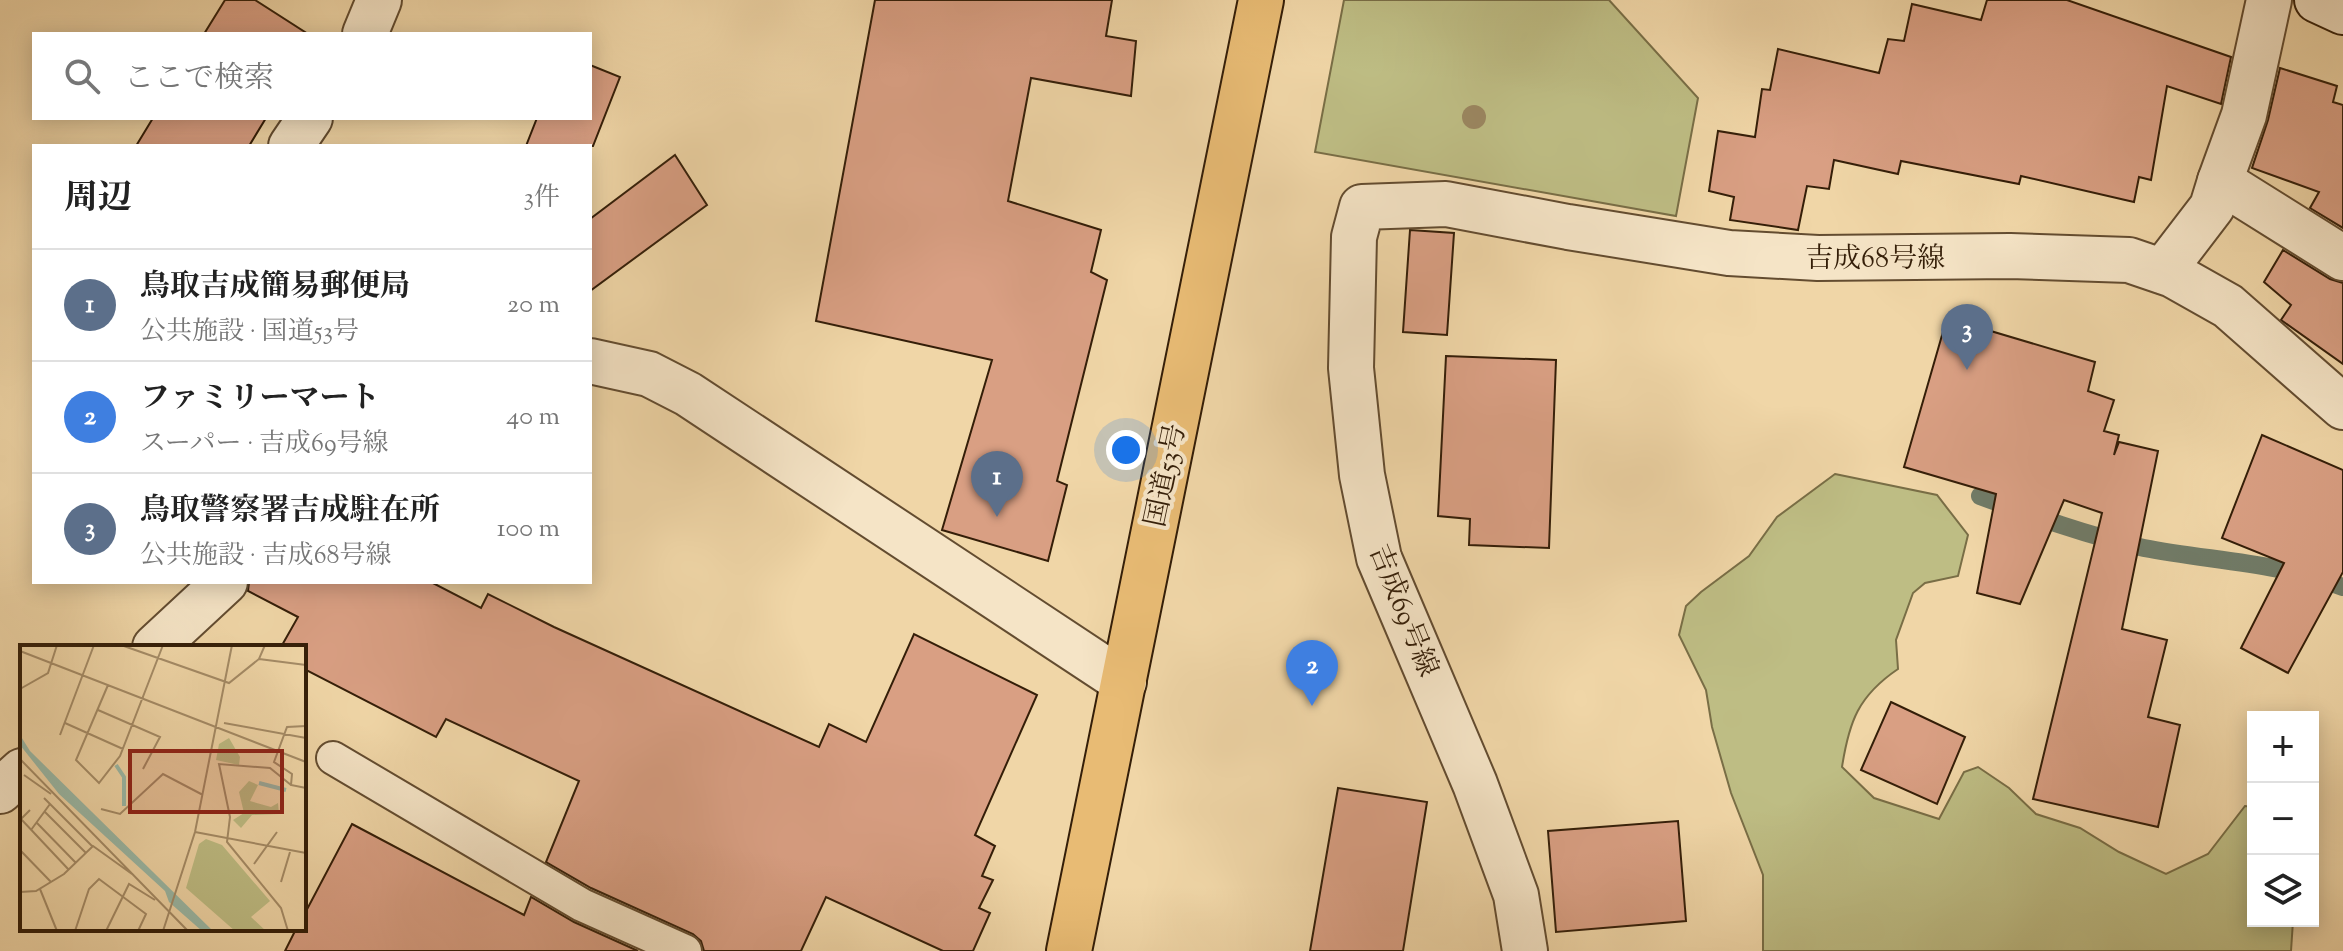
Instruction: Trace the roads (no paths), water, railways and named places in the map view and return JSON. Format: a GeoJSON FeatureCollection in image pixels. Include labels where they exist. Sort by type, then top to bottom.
{"type":"FeatureCollection","features":[{"type":"Feature","properties":{"kind":"highway","name":"国道53号"},"geometry":{"type":"LineString","coordinates":[[1069,951],[1261,0]]}},
{"type":"Feature","properties":{"kind":"street"},"geometry":{"type":"LineString","coordinates":[[366,32],[379,0]]}},
{"type":"Feature","properties":{"kind":"street"},"geometry":{"type":"LineString","coordinates":[[2163,271],[2212,207],[2244,115],[2269,0]]}},
{"type":"Feature","properties":{"kind":"street"},"geometry":{"type":"LineString","coordinates":[[2317,0],[2343,12]]}},
{"type":"Feature","properties":{"kind":"street"},"geometry":{"type":"LineString","coordinates":[[292,144],[309,120]]}},
{"type":"Feature","properties":{"kind":"street"},"geometry":{"type":"LineString","coordinates":[[2220,181],[2343,258]]}},
{"type":"Feature","properties":{"kind":"street","name":"吉成68号線"},"geometry":{"type":"LineString","coordinates":[[1362,207],[1446,204],[1729,253],[1818,258],[2010,256],[2129,260],[2163,271],[2228,306],[2343,407]]}},
{"type":"Feature","properties":{"kind":"street","name":"吉成69号線"},"geometry":{"type":"LineString","coordinates":[[1362,207],[1354,237],[1351,368],[1362,475],[1379,558],[1428,668],[1486,812],[1516,895],[1525,951]]}},
{"type":"Feature","properties":{"kind":"street"},"geometry":{"type":"LineString","coordinates":[[592,361],[649,374],[688,394],[1124,682]]}},
{"type":"Feature","properties":{"kind":"street"},"geometry":{"type":"LineString","coordinates":[[157,645],[223,584]]}},
{"type":"Feature","properties":{"kind":"street"},"geometry":{"type":"LineString","coordinates":[[0,791],[20,773]]}},
{"type":"Feature","properties":{"kind":"lane"},"geometry":{"type":"LineString","coordinates":[[333,758],[582,905],[685,951]]}},
{"type":"Feature","properties":{"kind":"waterway"},"geometry":{"type":"LineString","coordinates":[[1980,496],[2123,543],[2269,567],[2343,587]]}},
{"type":"Feature","properties":{"kind":"place","name":"鳥取警察署吉成駐在所"},"geometry":{"type":"Point","coordinates":[1967,370]}},
{"type":"Feature","properties":{"kind":"place","name":"鳥取吉成簡易郵便局"},"geometry":{"type":"Point","coordinates":[997,517]}},
{"type":"Feature","properties":{"kind":"place","name":"ファミリーマート"},"geometry":{"type":"Point","coordinates":[1312,706]}}]}
